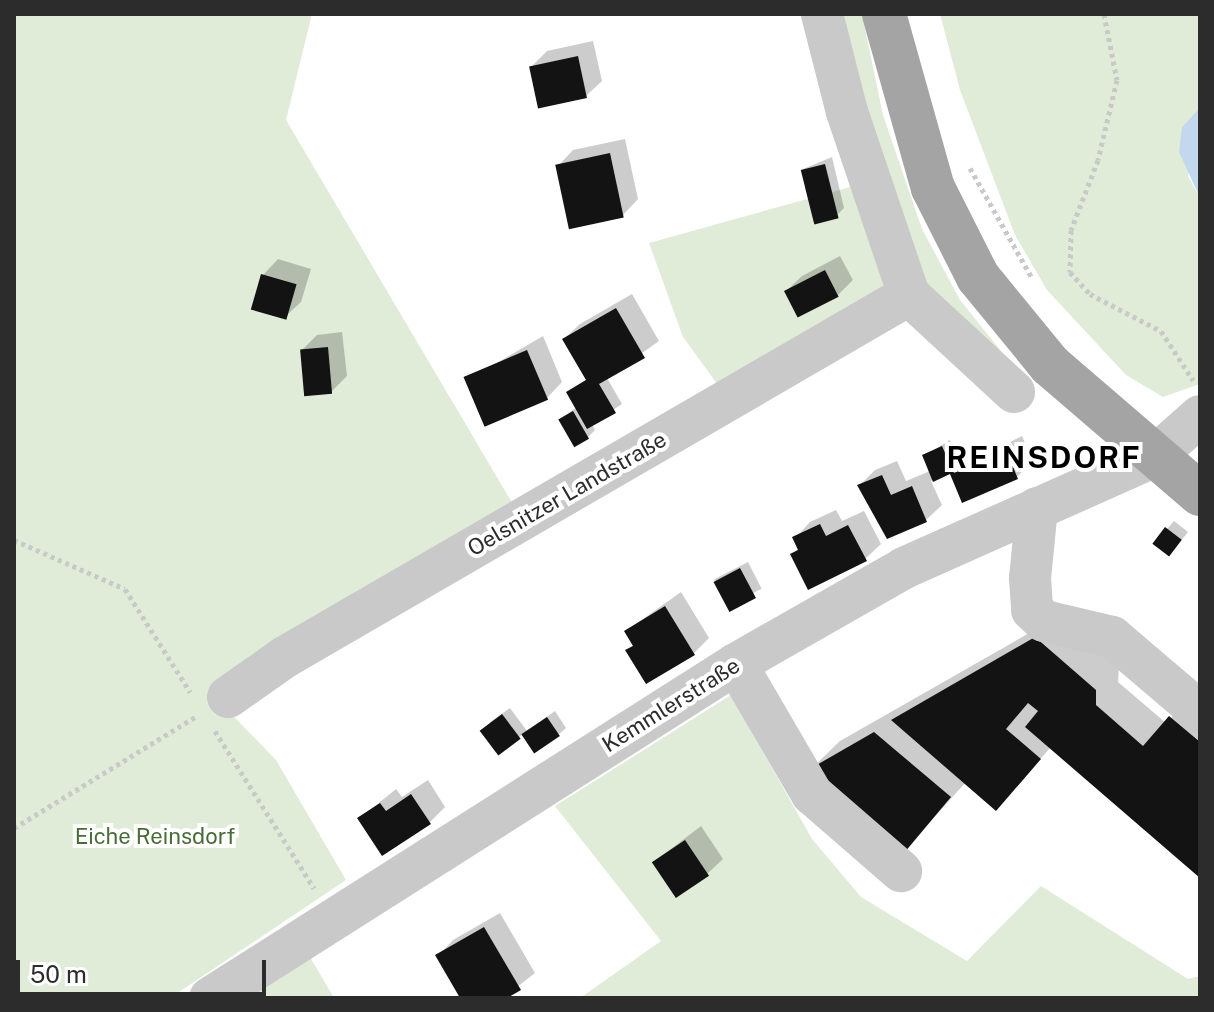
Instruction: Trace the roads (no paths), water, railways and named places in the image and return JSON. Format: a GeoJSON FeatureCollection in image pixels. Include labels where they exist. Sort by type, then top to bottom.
{"type":"FeatureCollection","features":[{"type":"Feature","properties":{"kind":"main road"},"geometry":{"type":"LineString","coordinates":[[884,14],[933,188],[978,277],[1050,365],[1200,494]]}},
{"type":"Feature","properties":{"kind":"street"},"geometry":{"type":"LineString","coordinates":[[822,14],[847,112],[909,295],[1014,392]]}},
{"type":"Feature","properties":{"kind":"street","name":"Oelsnitzer Landstraße"},"geometry":{"type":"LineString","coordinates":[[209,708],[285,657],[909,295]]}},
{"type":"Feature","properties":{"kind":"street","name":"Kemmlerstraße"},"geometry":{"type":"LineString","coordinates":[[210,998],[736,664],[904,568],[1155,456],[1198,401]]}},
{"type":"Feature","properties":{"kind":"street"},"geometry":{"type":"LineString","coordinates":[[1037,508],[1029,586],[1032,610],[1044,621],[1112,637],[1200,712]]}},
{"type":"Feature","properties":{"kind":"street"},"geometry":{"type":"LineString","coordinates":[[736,664],[812,794],[901,871]]}},
{"type":"Feature","properties":{"kind":"water"},"geometry":{"type":"Polygon","coordinates":[[[1200,108],[1200,198],[1179,152],[1182,127],[1200,108]]]}},
{"type":"Feature","properties":{"kind":"district","name":"REINSDORF"},"geometry":{"type":"Point","coordinates":[1044,457]}},
{"type":"Feature","properties":{"kind":"park label","name":"Eiche Reinsdorf"},"geometry":{"type":"Point","coordinates":[155,837]}}]}
